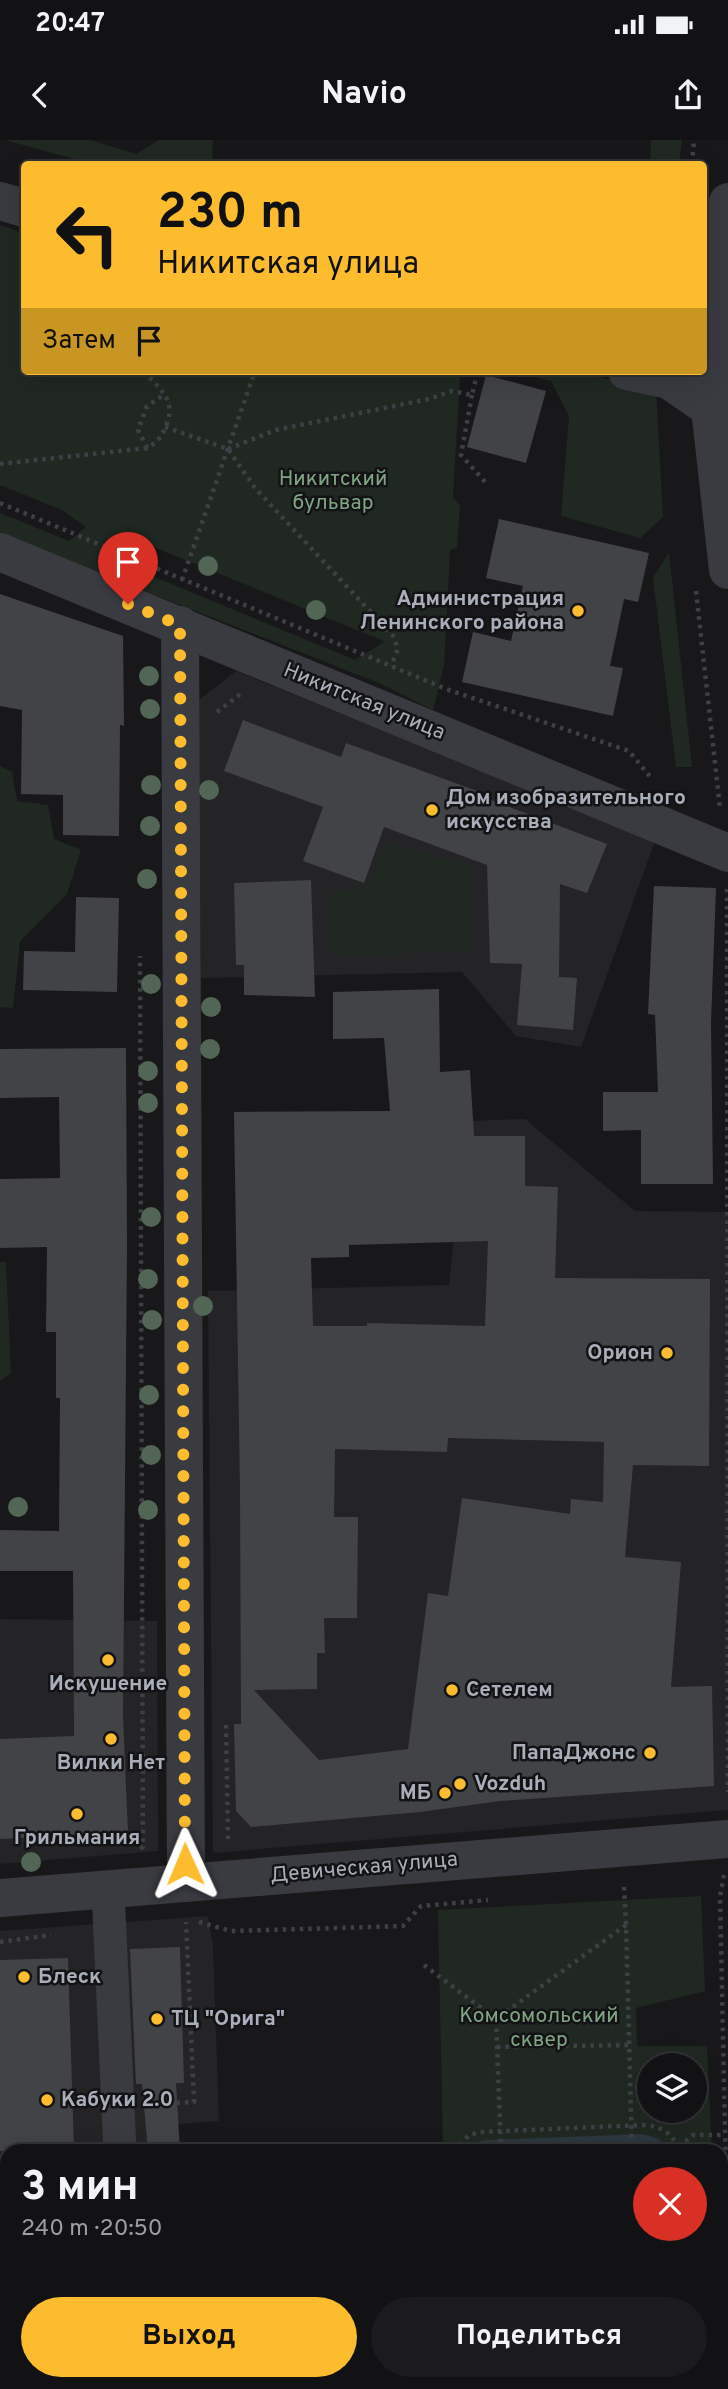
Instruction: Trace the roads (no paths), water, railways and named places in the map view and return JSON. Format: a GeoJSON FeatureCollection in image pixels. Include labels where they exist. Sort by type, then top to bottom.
{"type":"FeatureCollection","features":[{"type":"Feature","properties":{"kind":"street"},"geometry":{"type":"LineString","coordinates":[[0,201],[21,207]]}},
{"type":"Feature","properties":{"kind":"street"},"geometry":{"type":"LineString","coordinates":[[711,576],[728,202]]}},
{"type":"Feature","properties":{"kind":"street"},"geometry":{"type":"LineString","coordinates":[[645,375],[669,380],[719,415]]}},
{"type":"Feature","properties":{"kind":"street","name":"Никитская улица"},"geometry":{"type":"LineString","coordinates":[[0,552],[728,853]]}},
{"type":"Feature","properties":{"kind":"street"},"geometry":{"type":"LineString","coordinates":[[180,625],[186,1883]]}},
{"type":"Feature","properties":{"kind":"street","name":"Девическая улица"},"geometry":{"type":"LineString","coordinates":[[0,1898],[727,1839]]}},
{"type":"Feature","properties":{"kind":"street"},"geometry":{"type":"LineString","coordinates":[[108,1890],[120,2144]]}},
{"type":"Feature","properties":{"kind":"place","name":"Администрация Ленинского района"},"geometry":{"type":"Point","coordinates":[578,611]}},
{"type":"Feature","properties":{"kind":"place","name":"Дом изобразительного искусства"},"geometry":{"type":"Point","coordinates":[432,810]}},
{"type":"Feature","properties":{"kind":"place","name":"Орион"},"geometry":{"type":"Point","coordinates":[667,1353]}},
{"type":"Feature","properties":{"kind":"place","name":"Искушение"},"geometry":{"type":"Point","coordinates":[108,1660]}},
{"type":"Feature","properties":{"kind":"place","name":"Сетелем"},"geometry":{"type":"Point","coordinates":[452,1690]}},
{"type":"Feature","properties":{"kind":"place","name":"Вилки Нет"},"geometry":{"type":"Point","coordinates":[111,1739]}},
{"type":"Feature","properties":{"kind":"place","name":"ПапаДжонс"},"geometry":{"type":"Point","coordinates":[650,1753]}},
{"type":"Feature","properties":{"kind":"place","name":"Vozduh"},"geometry":{"type":"Point","coordinates":[460,1784]}},
{"type":"Feature","properties":{"kind":"place","name":"МБ"},"geometry":{"type":"Point","coordinates":[445,1793]}},
{"type":"Feature","properties":{"kind":"place","name":"Грильмания"},"geometry":{"type":"Point","coordinates":[77,1814]}},
{"type":"Feature","properties":{"kind":"place","name":"Блеск"},"geometry":{"type":"Point","coordinates":[24,1977]}},
{"type":"Feature","properties":{"kind":"place","name":"ТЦ \"Орига\""},"geometry":{"type":"Point","coordinates":[157,2019]}},
{"type":"Feature","properties":{"kind":"place","name":"Кабуки 2.0"},"geometry":{"type":"Point","coordinates":[47,2100]}},
{"type":"Feature","properties":{"kind":"park label","name":"Никитский бульвар"},"geometry":{"type":"Point","coordinates":[333,491]}},
{"type":"Feature","properties":{"kind":"park label","name":"Комсомольский сквер"},"geometry":{"type":"Point","coordinates":[539,2028]}}]}
